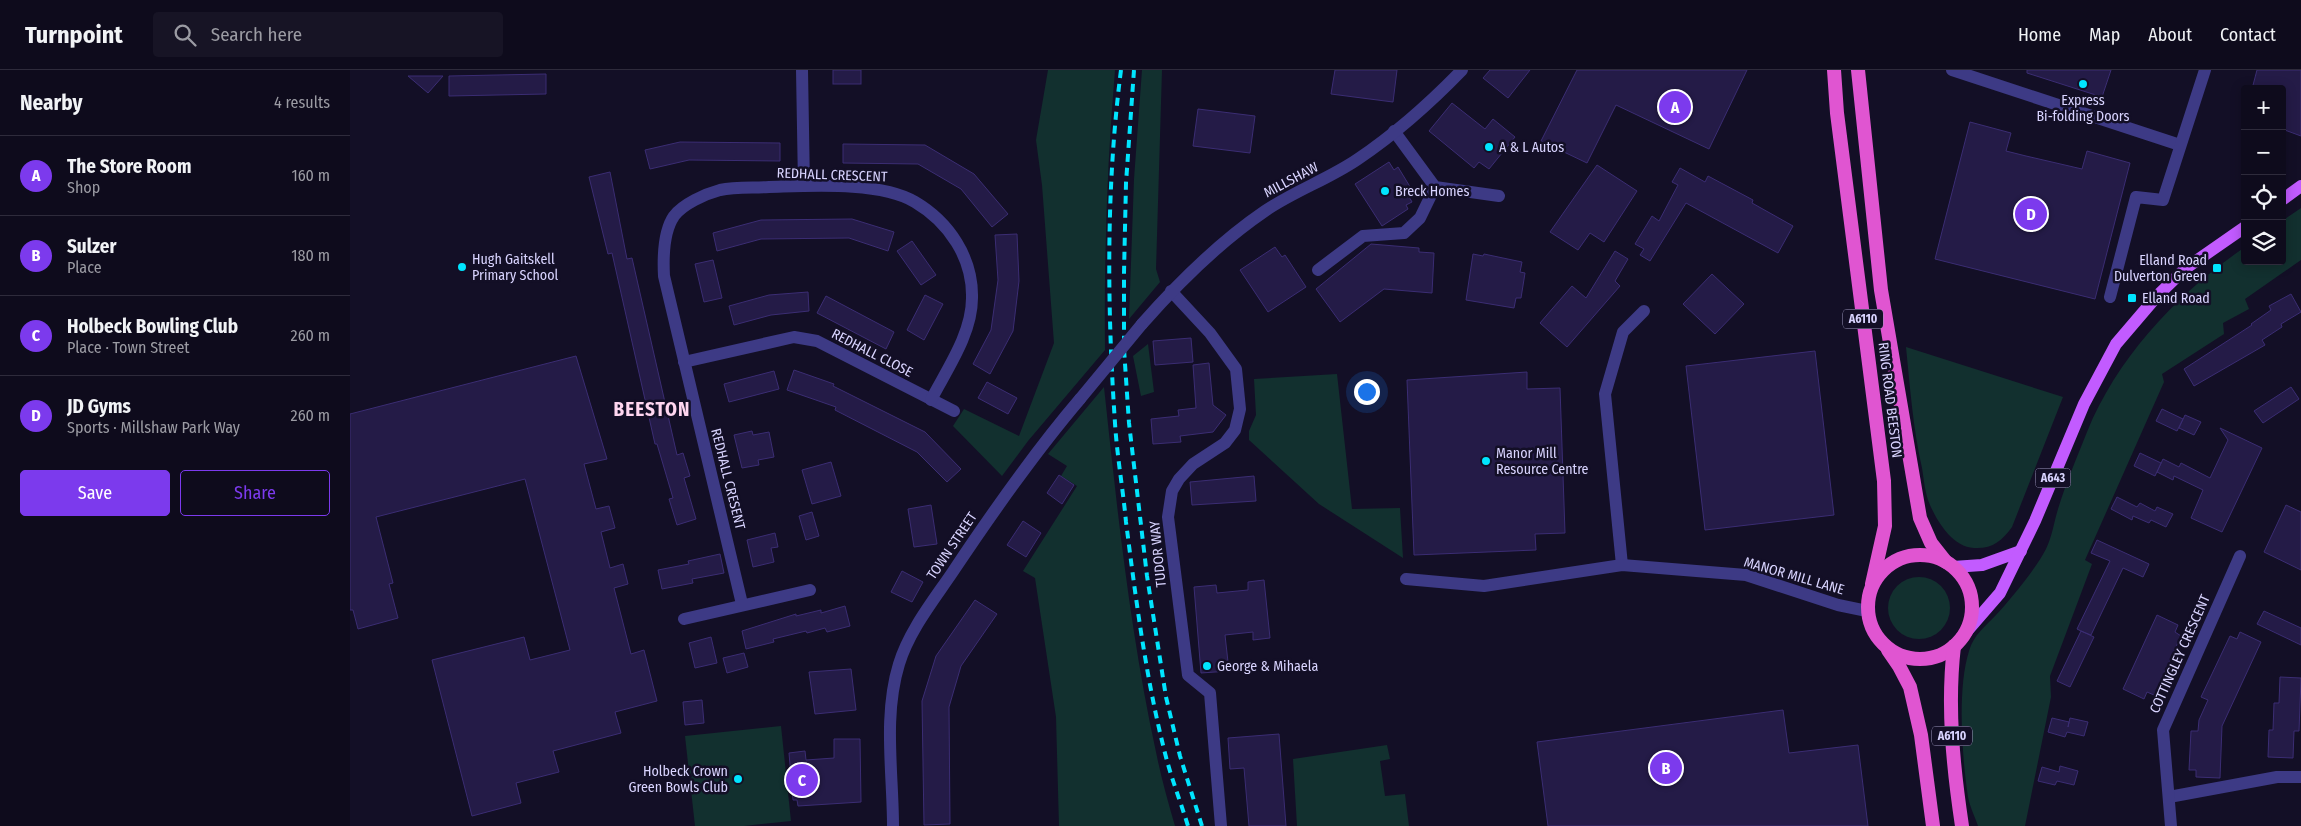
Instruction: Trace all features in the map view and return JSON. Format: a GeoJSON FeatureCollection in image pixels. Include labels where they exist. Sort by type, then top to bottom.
{"type":"FeatureCollection","features":[{"type":"Feature","properties":{"kind":"highway","name":"RING ROAD BEESTON"},"geometry":{"type":"LineString","coordinates":[[1834,70],[1838,123],[1884,481],[1884,526],[1872,584]]}},
{"type":"Feature","properties":{"kind":"highway","name":"RING ROAD BEESTON"},"geometry":{"type":"LineString","coordinates":[[1858,70],[1881,290],[1920,518],[1932,543],[1950,564]]}},
{"type":"Feature","properties":{"kind":"highway"},"geometry":{"type":"LineString","coordinates":[[1915,555],[1930,556],[1950,564],[1963,578],[1970,594],[1972,610],[1969,625],[1958,642],[1933,657],[1920,659],[1895,652],[1884,645],[1870,624],[1867,611],[1872,584],[1886,567],[1899,559],[1915,555]]}},
{"type":"Feature","properties":{"kind":"highway","name":"A6110"},"geometry":{"type":"LineString","coordinates":[[1958,642],[1949,684],[1954,770],[1962,826]]}},
{"type":"Feature","properties":{"kind":"highway","name":"A6110"},"geometry":{"type":"LineString","coordinates":[[1884,645],[1899,666],[1910,687],[1921,734],[1933,826]]}},
{"type":"Feature","properties":{"kind":"main road"},"geometry":{"type":"LineString","coordinates":[[2286,197],[2301,186]]}},
{"type":"Feature","properties":{"kind":"main road","name":"A643"},"geometry":{"type":"LineString","coordinates":[[1958,642],[2000,593],[2021,551],[2084,404],[2116,344],[2156,296],[2186,268],[2241,229]]}},
{"type":"Feature","properties":{"kind":"main road"},"geometry":{"type":"LineString","coordinates":[[1950,564],[1982,565],[2021,551]]}},
{"type":"Feature","properties":{"kind":"street"},"geometry":{"type":"LineString","coordinates":[[802,70],[804,186]]}},
{"type":"Feature","properties":{"kind":"street","name":"MILLSHAW"},"geometry":{"type":"LineString","coordinates":[[1142,324],[1171,291],[1221,244],[1266,210],[1358,159],[1394,131],[1462,70]]}},
{"type":"Feature","properties":{"kind":"street"},"geometry":{"type":"LineString","coordinates":[[1952,70],[2180,145]]}},
{"type":"Feature","properties":{"kind":"street"},"geometry":{"type":"LineString","coordinates":[[2110,297],[2136,198],[2163,200],[2205,70]]}},
{"type":"Feature","properties":{"kind":"street"},"geometry":{"type":"LineString","coordinates":[[1394,131],[1435,187],[1499,196]]}},
{"type":"Feature","properties":{"kind":"street","name":"REDHALL CRESCENT"},"geometry":{"type":"LineString","coordinates":[[684,362],[664,276],[663,256],[674,217],[697,199],[720,190],[804,186],[864,188],[892,192],[914,201],[935,216],[952,235],[964,254],[970,276],[972,299],[968,322],[960,344],[931,400]]}},
{"type":"Feature","properties":{"kind":"street"},"geometry":{"type":"LineString","coordinates":[[1318,270],[1363,236],[1404,232],[1420,218],[1435,187]]}},
{"type":"Feature","properties":{"kind":"street","name":"TUDOR WAY"},"geometry":{"type":"LineString","coordinates":[[1171,291],[1210,333],[1236,369],[1240,389],[1240,409],[1235,430],[1225,443],[1185,470],[1172,491],[1168,517],[1188,675],[1210,693],[1221,826]]}},
{"type":"Feature","properties":{"kind":"street"},"geometry":{"type":"LineString","coordinates":[[1622,565],[1605,394],[1623,332],[1644,312]]}},
{"type":"Feature","properties":{"kind":"street","name":"TOWN STREET"},"geometry":{"type":"LineString","coordinates":[[893,826],[891,731],[894,694],[899,664],[914,631],[997,506],[1049,436],[1142,324]]}},
{"type":"Feature","properties":{"kind":"street","name":"REDHALL CLOSE"},"geometry":{"type":"LineString","coordinates":[[684,362],[765,342],[794,337],[817,341],[954,411]]}},
{"type":"Feature","properties":{"kind":"street","name":"REDHALL CRESENT"},"geometry":{"type":"LineString","coordinates":[[684,362],[742,604]]}},
{"type":"Feature","properties":{"kind":"street","name":"COTTINGLEY CRESCENT"},"geometry":{"type":"LineString","coordinates":[[2171,826],[2163,730],[2240,556]]}},
{"type":"Feature","properties":{"kind":"street","name":"MANOR MILL LANE"},"geometry":{"type":"LineString","coordinates":[[1406,580],[1484,586],[1622,565],[1746,574],[1838,605],[1867,611]]}},
{"type":"Feature","properties":{"kind":"street"},"geometry":{"type":"LineString","coordinates":[[684,619],[742,604],[810,590]]}},
{"type":"Feature","properties":{"kind":"street"},"geometry":{"type":"LineString","coordinates":[[2169,797],[2277,777],[2301,777]]}},
{"type":"Feature","properties":{"kind":"green space"},"geometry":{"type":"Polygon","coordinates":[[[1048,70],[1115,70],[1107,210],[1105,350],[1028,441],[1002,476],[953,426],[964,409],[1019,436],[1054,343],[1042,185],[1036,140],[1048,70]]]}},
{"type":"Feature","properties":{"kind":"green space"},"geometry":{"type":"Polygon","coordinates":[[[1142,70],[1162,70],[1156,269],[1160,282],[1129,319],[1134,179],[1142,70]]]}},
{"type":"Feature","properties":{"kind":"green space"},"geometry":{"type":"Polygon","coordinates":[[[2301,208],[2301,260],[2245,299],[2249,309],[2223,323],[2224,334],[2162,374],[2164,382],[2085,560],[2092,564],[2050,676],[2051,697],[2025,826],[1978,826],[1968,797],[1962,723],[1963,684],[1971,645],[1980,631],[2002,609],[2023,583],[2046,549],[2064,490],[2087,432],[2100,404],[2133,352],[2153,328],[2196,285],[2241,250],[2241,265],[2286,265],[2286,218],[2301,208]]]}},
{"type":"Feature","properties":{"kind":"green space"},"geometry":{"type":"Polygon","coordinates":[[[1148,344],[1154,392],[1141,396],[1133,356],[1148,344]]]}},
{"type":"Feature","properties":{"kind":"green space"},"geometry":{"type":"Polygon","coordinates":[[[1906,347],[2063,397],[2012,527],[1996,543],[1986,547],[1974,548],[1966,547],[1959,543],[1947,533],[1930,505],[1916,438],[1906,347]]]}},
{"type":"Feature","properties":{"kind":"green space"},"geometry":{"type":"Polygon","coordinates":[[[1337,374],[1352,509],[1400,508],[1403,558],[1319,504],[1249,440],[1249,431],[1256,415],[1254,379],[1337,374]]]}},
{"type":"Feature","properties":{"kind":"green space"},"geometry":{"type":"Polygon","coordinates":[[[1104,387],[1119,524],[1139,662],[1158,761],[1175,826],[1059,826],[1056,717],[1035,578],[1023,571],[1077,486],[1061,476],[1067,466],[1048,454],[1104,387]]]}},
{"type":"Feature","properties":{"kind":"green space"},"geometry":{"type":"Polygon","coordinates":[[[1919,577],[1931,579],[1941,586],[1948,596],[1950,608],[1948,620],[1941,630],[1931,637],[1919,639],[1907,637],[1897,630],[1890,620],[1888,608],[1890,596],[1897,586],[1907,579],[1919,577]]]}},
{"type":"Feature","properties":{"kind":"green space","name":"Holbeck Crown Green Bowls Club"},"geometry":{"type":"Polygon","coordinates":[[[781,726],[791,821],[744,826],[695,826],[685,736],[781,726]]]}},
{"type":"Feature","properties":{"kind":"green space"},"geometry":{"type":"Polygon","coordinates":[[[1387,745],[1390,759],[1380,761],[1385,796],[1405,794],[1409,826],[1297,826],[1293,759],[1387,745]]]}},
{"type":"Feature","properties":{"kind":"building"},"geometry":{"type":"Polygon","coordinates":[[[833,70],[861,70],[861,84],[833,84],[833,70]]]}},
{"type":"Feature","properties":{"kind":"building"},"geometry":{"type":"Polygon","coordinates":[[[1335,70],[1397,70],[1393,102],[1331,94],[1335,70]]]}},
{"type":"Feature","properties":{"kind":"building"},"geometry":{"type":"Polygon","coordinates":[[[1490,70],[1530,70],[1508,98],[1483,78],[1490,70]]]}},
{"type":"Feature","properties":{"kind":"building"},"geometry":{"type":"Polygon","coordinates":[[[1577,70],[1747,70],[1709,149],[1616,105],[1587,163],[1541,141],[1577,70]]]}},
{"type":"Feature","properties":{"kind":"building","name":"Express Bi-folding Doors"},"geometry":{"type":"Polygon","coordinates":[[[2027,70],[2111,70],[2102,97],[2027,73],[2027,70]]]}},
{"type":"Feature","properties":{"kind":"building"},"geometry":{"type":"Polygon","coordinates":[[[2257,70],[2301,70],[2301,136],[2286,130],[2286,85],[2253,85],[2257,70]]]}},
{"type":"Feature","properties":{"kind":"building"},"geometry":{"type":"Polygon","coordinates":[[[546,74],[546,94],[449,96],[449,76],[546,74]]]}},
{"type":"Feature","properties":{"kind":"building"},"geometry":{"type":"Polygon","coordinates":[[[408,76],[443,76],[428,93],[408,76]]]}},
{"type":"Feature","properties":{"kind":"building"},"geometry":{"type":"Polygon","coordinates":[[[1452,103],[1485,129],[1493,119],[1515,137],[1489,169],[1479,162],[1474,168],[1429,131],[1452,103]]]}},
{"type":"Feature","properties":{"kind":"building"},"geometry":{"type":"Polygon","coordinates":[[[1198,109],[1255,116],[1250,153],[1193,146],[1198,109]]]}},
{"type":"Feature","properties":{"kind":"building"},"geometry":{"type":"Polygon","coordinates":[[[1970,122],[2011,133],[2006,151],[2082,169],[2087,151],[2130,163],[2095,299],[1935,259],[1970,122]]]}},
{"type":"Feature","properties":{"kind":"building"},"geometry":{"type":"Polygon","coordinates":[[[680,142],[780,143],[780,161],[689,160],[650,169],[645,150],[680,142]]]}},
{"type":"Feature","properties":{"kind":"building"},"geometry":{"type":"Polygon","coordinates":[[[843,144],[925,145],[974,174],[1008,214],[992,227],[961,189],[918,164],[843,163],[843,144]]]}},
{"type":"Feature","properties":{"kind":"building","name":"Breck Homes"},"geometry":{"type":"Polygon","coordinates":[[[1389,162],[1394,170],[1398,167],[1412,190],[1407,193],[1412,202],[1406,205],[1408,209],[1382,226],[1355,184],[1389,162]]]}},
{"type":"Feature","properties":{"kind":"building"},"geometry":{"type":"Polygon","coordinates":[[[1597,165],[1637,191],[1604,242],[1590,233],[1578,250],[1550,232],[1597,165]]]}},
{"type":"Feature","properties":{"kind":"building"},"geometry":{"type":"Polygon","coordinates":[[[1680,168],[1705,182],[1708,176],[1753,200],[1752,203],[1793,226],[1778,253],[1686,203],[1650,261],[1640,255],[1644,249],[1635,244],[1652,216],[1659,221],[1678,185],[1672,182],[1680,168]]]}},
{"type":"Feature","properties":{"kind":"building"},"geometry":{"type":"Polygon","coordinates":[[[610,172],[627,259],[632,258],[677,455],[683,453],[690,476],[684,478],[696,519],[677,525],[669,499],[673,498],[657,444],[655,444],[612,253],[608,254],[589,177],[610,172]]]}},
{"type":"Feature","properties":{"kind":"building"},"geometry":{"type":"Polygon","coordinates":[[[852,219],[894,232],[888,251],[849,238],[761,239],[717,251],[713,233],[761,220],[852,219]]]}},
{"type":"Feature","properties":{"kind":"building"},"geometry":{"type":"Polygon","coordinates":[[[1017,234],[1019,281],[1013,331],[990,374],[973,364],[991,330],[998,280],[995,235],[1017,234]]]}},
{"type":"Feature","properties":{"kind":"building"},"geometry":{"type":"Polygon","coordinates":[[[912,241],[936,275],[921,285],[897,251],[912,241]]]}},
{"type":"Feature","properties":{"kind":"building"},"geometry":{"type":"Polygon","coordinates":[[[1371,244],[1419,248],[1419,252],[1434,253],[1432,293],[1384,289],[1340,322],[1316,289],[1371,244]]]}},
{"type":"Feature","properties":{"kind":"building"},"geometry":{"type":"Polygon","coordinates":[[[1275,247],[1282,257],[1285,255],[1306,287],[1268,312],[1240,270],[1275,247]]]}},
{"type":"Feature","properties":{"kind":"building"},"geometry":{"type":"Polygon","coordinates":[[[1615,251],[1628,259],[1615,281],[1620,286],[1567,347],[1540,323],[1572,286],[1586,298],[1615,251]]]}},
{"type":"Feature","properties":{"kind":"building"},"geometry":{"type":"Polygon","coordinates":[[[1473,254],[1483,256],[1484,254],[1522,262],[1520,272],[1525,273],[1521,298],[1516,298],[1514,308],[1466,300],[1473,254]]]}},
{"type":"Feature","properties":{"kind":"building"},"geometry":{"type":"Polygon","coordinates":[[[713,260],[722,298],[704,302],[695,264],[713,260]]]}},
{"type":"Feature","properties":{"kind":"building"},"geometry":{"type":"Polygon","coordinates":[[[1712,274],[1744,304],[1715,334],[1683,304],[1712,274]]]}},
{"type":"Feature","properties":{"kind":"building"},"geometry":{"type":"Polygon","coordinates":[[[808,292],[809,311],[771,315],[734,325],[729,306],[769,295],[808,292]]]}},
{"type":"Feature","properties":{"kind":"building"},"geometry":{"type":"Polygon","coordinates":[[[2291,294],[2301,312],[2281,324],[2282,327],[2262,340],[2265,345],[2194,386],[2184,369],[2252,325],[2271,310],[2269,306],[2291,294]]]}},
{"type":"Feature","properties":{"kind":"building"},"geometry":{"type":"Polygon","coordinates":[[[925,295],[943,304],[924,340],[907,330],[925,295]]]}},
{"type":"Feature","properties":{"kind":"building"},"geometry":{"type":"Polygon","coordinates":[[[826,296],[894,332],[886,349],[817,313],[826,296]]]}},
{"type":"Feature","properties":{"kind":"building"},"geometry":{"type":"Polygon","coordinates":[[[1191,338],[1193,362],[1155,365],[1153,341],[1191,338]]]}},
{"type":"Feature","properties":{"kind":"building"},"geometry":{"type":"Polygon","coordinates":[[[1815,351],[1834,515],[1705,530],[1686,366],[1815,351]]]}},
{"type":"Feature","properties":{"kind":"building"},"geometry":{"type":"Polygon","coordinates":[[[576,356],[607,459],[584,464],[596,509],[609,506],[615,528],[601,532],[610,568],[623,564],[628,584],[614,588],[631,654],[644,650],[657,701],[615,712],[621,733],[553,751],[559,772],[516,783],[521,803],[472,816],[432,660],[524,637],[530,660],[570,650],[525,479],[376,517],[393,583],[389,584],[398,618],[358,629],[353,610],[350,610],[350,414],[576,356]]]}},
{"type":"Feature","properties":{"kind":"building"},"geometry":{"type":"Polygon","coordinates":[[[1209,363],[1213,405],[1226,415],[1213,432],[1180,436],[1181,442],[1153,444],[1151,419],[1179,416],[1178,410],[1196,408],[1193,365],[1209,363]]]}},
{"type":"Feature","properties":{"kind":"building"},"geometry":{"type":"Polygon","coordinates":[[[794,370],[834,384],[833,386],[925,432],[961,469],[947,482],[917,452],[835,410],[836,407],[787,390],[794,370]]]}},
{"type":"Feature","properties":{"kind":"building"},"geometry":{"type":"Polygon","coordinates":[[[774,371],[779,389],[729,402],[724,384],[774,371]]]}},
{"type":"Feature","properties":{"kind":"building","name":"Manor Mill Resource Centre"},"geometry":{"type":"Polygon","coordinates":[[[1527,372],[1527,389],[1560,388],[1565,533],[1535,534],[1536,550],[1414,555],[1407,380],[1527,372]]]}},
{"type":"Feature","properties":{"kind":"building"},"geometry":{"type":"Polygon","coordinates":[[[987,382],[1017,398],[1008,414],[978,398],[987,382]]]}},
{"type":"Feature","properties":{"kind":"building"},"geometry":{"type":"Polygon","coordinates":[[[2291,387],[2299,399],[2263,423],[2254,411],[2291,387]]]}},
{"type":"Feature","properties":{"kind":"building"},"geometry":{"type":"Polygon","coordinates":[[[2162,409],[2183,419],[2177,431],[2156,421],[2162,409]]]}},
{"type":"Feature","properties":{"kind":"building"},"geometry":{"type":"Polygon","coordinates":[[[2185,415],[2201,422],[2194,435],[2179,428],[2185,415]]]}},
{"type":"Feature","properties":{"kind":"building"},"geometry":{"type":"Polygon","coordinates":[[[2220,428],[2262,448],[2222,532],[2191,518],[2203,490],[2174,476],[2173,480],[2157,472],[2163,459],[2179,467],[2181,463],[2210,478],[2228,440],[2220,428]]]}},
{"type":"Feature","properties":{"kind":"building"},"geometry":{"type":"Polygon","coordinates":[[[752,431],[753,435],[769,432],[774,457],[758,460],[759,465],[742,468],[734,435],[752,431]]]}},
{"type":"Feature","properties":{"kind":"building"},"geometry":{"type":"Polygon","coordinates":[[[2140,453],[2161,463],[2155,476],[2134,466],[2140,453]]]}},
{"type":"Feature","properties":{"kind":"building"},"geometry":{"type":"Polygon","coordinates":[[[831,462],[841,496],[812,504],[802,470],[831,462]]]}},
{"type":"Feature","properties":{"kind":"building"},"geometry":{"type":"Polygon","coordinates":[[[1059,475],[1074,485],[1062,504],[1047,493],[1059,475]]]}},
{"type":"Feature","properties":{"kind":"building"},"geometry":{"type":"Polygon","coordinates":[[[1254,476],[1256,501],[1192,505],[1190,482],[1254,476]]]}},
{"type":"Feature","properties":{"kind":"building"},"geometry":{"type":"Polygon","coordinates":[[[2117,497],[2137,507],[2140,503],[2155,511],[2157,507],[2173,514],[2166,527],[2151,520],[2149,523],[2133,516],[2132,520],[2111,509],[2117,497]]]}},
{"type":"Feature","properties":{"kind":"building"},"geometry":{"type":"Polygon","coordinates":[[[931,505],[937,544],[914,547],[908,509],[931,505]]]}},
{"type":"Feature","properties":{"kind":"building"},"geometry":{"type":"Polygon","coordinates":[[[2286,505],[2301,512],[2301,570],[2264,552],[2286,505]]]}},
{"type":"Feature","properties":{"kind":"building"},"geometry":{"type":"Polygon","coordinates":[[[812,512],[819,536],[806,540],[799,516],[812,512]]]}},
{"type":"Feature","properties":{"kind":"building"},"geometry":{"type":"Polygon","coordinates":[[[1023,521],[1041,533],[1026,557],[1007,545],[1023,521]]]}},
{"type":"Feature","properties":{"kind":"building"},"geometry":{"type":"Polygon","coordinates":[[[775,533],[778,547],[771,548],[774,562],[753,567],[747,540],[775,533]]]}},
{"type":"Feature","properties":{"kind":"building"},"geometry":{"type":"Polygon","coordinates":[[[2097,540],[2149,564],[2143,577],[2123,568],[2091,635],[2077,629],[2110,561],[2091,553],[2097,540]]]}},
{"type":"Feature","properties":{"kind":"building"},"geometry":{"type":"Polygon","coordinates":[[[720,554],[724,573],[692,579],[693,583],[662,589],[658,570],[689,564],[688,561],[720,554]]]}},
{"type":"Feature","properties":{"kind":"building"},"geometry":{"type":"Polygon","coordinates":[[[902,571],[923,582],[912,602],[891,592],[902,571]]]}},
{"type":"Feature","properties":{"kind":"building"},"geometry":{"type":"Polygon","coordinates":[[[1264,580],[1270,638],[1253,640],[1253,632],[1225,635],[1229,671],[1201,673],[1194,587],[1216,585],[1217,593],[1248,590],[1248,582],[1264,580]]]}},
{"type":"Feature","properties":{"kind":"building"},"geometry":{"type":"Polygon","coordinates":[[[975,600],[997,614],[961,666],[949,707],[950,824],[924,825],[922,701],[936,656],[975,600]]]}},
{"type":"Feature","properties":{"kind":"building"},"geometry":{"type":"Polygon","coordinates":[[[845,606],[850,626],[827,632],[825,628],[807,633],[806,631],[773,639],[774,642],[746,649],[742,631],[796,614],[796,616],[821,610],[821,613],[845,606]]]}},
{"type":"Feature","properties":{"kind":"building"},"geometry":{"type":"Polygon","coordinates":[[[2264,611],[2301,628],[2301,645],[2257,624],[2264,611]]]}},
{"type":"Feature","properties":{"kind":"building"},"geometry":{"type":"Polygon","coordinates":[[[2157,615],[2178,625],[2175,632],[2181,636],[2154,695],[2147,692],[2144,699],[2123,689],[2157,615]]]}},
{"type":"Feature","properties":{"kind":"building"},"geometry":{"type":"Polygon","coordinates":[[[2081,631],[2094,637],[2070,687],[2057,681],[2081,631]]]}},
{"type":"Feature","properties":{"kind":"building"},"geometry":{"type":"Polygon","coordinates":[[[2240,632],[2261,642],[2222,726],[2220,778],[2196,777],[2196,770],[2189,770],[2191,731],[2198,731],[2199,720],[2208,700],[2201,697],[2230,636],[2237,639],[2240,632]]]}},
{"type":"Feature","properties":{"kind":"building"},"geometry":{"type":"Polygon","coordinates":[[[711,637],[717,663],[695,668],[689,643],[711,637]]]}},
{"type":"Feature","properties":{"kind":"building"},"geometry":{"type":"Polygon","coordinates":[[[744,653],[748,667],[727,673],[723,658],[744,653]]]}},
{"type":"Feature","properties":{"kind":"building"},"geometry":{"type":"Polygon","coordinates":[[[851,669],[856,710],[815,714],[809,672],[851,669]]]}},
{"type":"Feature","properties":{"kind":"building"},"geometry":{"type":"Polygon","coordinates":[[[2280,677],[2301,678],[2299,731],[2294,731],[2293,758],[2268,757],[2269,730],[2273,730],[2274,703],[2279,703],[2280,677]]]}},
{"type":"Feature","properties":{"kind":"building"},"geometry":{"type":"Polygon","coordinates":[[[702,700],[704,723],[685,725],[683,702],[702,700]]]}},
{"type":"Feature","properties":{"kind":"building"},"geometry":{"type":"Polygon","coordinates":[[[1783,710],[1789,753],[1858,745],[1868,826],[1548,826],[1537,742],[1783,710]]]}},
{"type":"Feature","properties":{"kind":"building"},"geometry":{"type":"Polygon","coordinates":[[[2052,718],[2069,722],[2068,727],[2070,718],[2088,722],[2084,736],[2067,732],[2065,737],[2048,732],[2052,718]]]}},
{"type":"Feature","properties":{"kind":"building"},"geometry":{"type":"Polygon","coordinates":[[[1279,734],[1286,826],[1249,826],[1244,768],[1230,769],[1228,738],[1279,734]]]}},
{"type":"Feature","properties":{"kind":"building"},"geometry":{"type":"Polygon","coordinates":[[[834,739],[860,739],[861,802],[798,806],[797,800],[793,800],[789,753],[805,751],[806,760],[834,758],[834,739]]]}},
{"type":"Feature","properties":{"kind":"building"},"geometry":{"type":"Polygon","coordinates":[[[2060,766],[2078,771],[2074,785],[2057,781],[2055,785],[2038,781],[2042,767],[2059,772],[2060,766]]]}},
{"type":"Feature","properties":{"kind":"railway"},"geometry":{"type":"LineString","coordinates":[[1121,70],[1116,114],[1109,246],[1110,335],[1116,435],[1126,522],[1147,669],[1166,757],[1188,826]]}},
{"type":"Feature","properties":{"kind":"railway"},"geometry":{"type":"LineString","coordinates":[[1134,70],[1126,183],[1124,273],[1124,349],[1129,423],[1147,576],[1166,697],[1180,756],[1202,826]]}},
{"type":"Feature","properties":{"kind":"place","name":"Express Bi-folding Doors"},"geometry":{"type":"Point","coordinates":[2083,84]}},
{"type":"Feature","properties":{"kind":"place","name":"The Store Room"},"geometry":{"type":"Point","coordinates":[1675,107]}},
{"type":"Feature","properties":{"kind":"place","name":"A & L Autos"},"geometry":{"type":"Point","coordinates":[1489,147]}},
{"type":"Feature","properties":{"kind":"place","name":"Breck Homes"},"geometry":{"type":"Point","coordinates":[1385,191]}},
{"type":"Feature","properties":{"kind":"place","name":"JD Gyms"},"geometry":{"type":"Point","coordinates":[2031,214]}},
{"type":"Feature","properties":{"kind":"place","name":"Hugh Gaitskell Primary School"},"geometry":{"type":"Point","coordinates":[462,267]}},
{"type":"Feature","properties":{"kind":"place","name":"Elland Road Dulverton Green"},"geometry":{"type":"Point","coordinates":[2217,268]}},
{"type":"Feature","properties":{"kind":"place","name":"Elland Road"},"geometry":{"type":"Point","coordinates":[2132,298]}},
{"type":"Feature","properties":{"kind":"place","name":"Manor Mill Resource Centre"},"geometry":{"type":"Point","coordinates":[1486,461]}},
{"type":"Feature","properties":{"kind":"place","name":"George & Mihaela"},"geometry":{"type":"Point","coordinates":[1207,666]}},
{"type":"Feature","properties":{"kind":"place","name":"Sulzer"},"geometry":{"type":"Point","coordinates":[1666,768]}},
{"type":"Feature","properties":{"kind":"place","name":"Holbeck Crown Green Bowls Club"},"geometry":{"type":"Point","coordinates":[738,779]}},
{"type":"Feature","properties":{"kind":"place","name":"Holbeck Bowling Club"},"geometry":{"type":"Point","coordinates":[802,780]}},
{"type":"Feature","properties":{"kind":"district","name":"BEESTON"},"geometry":{"type":"Point","coordinates":[652,409]}}]}
